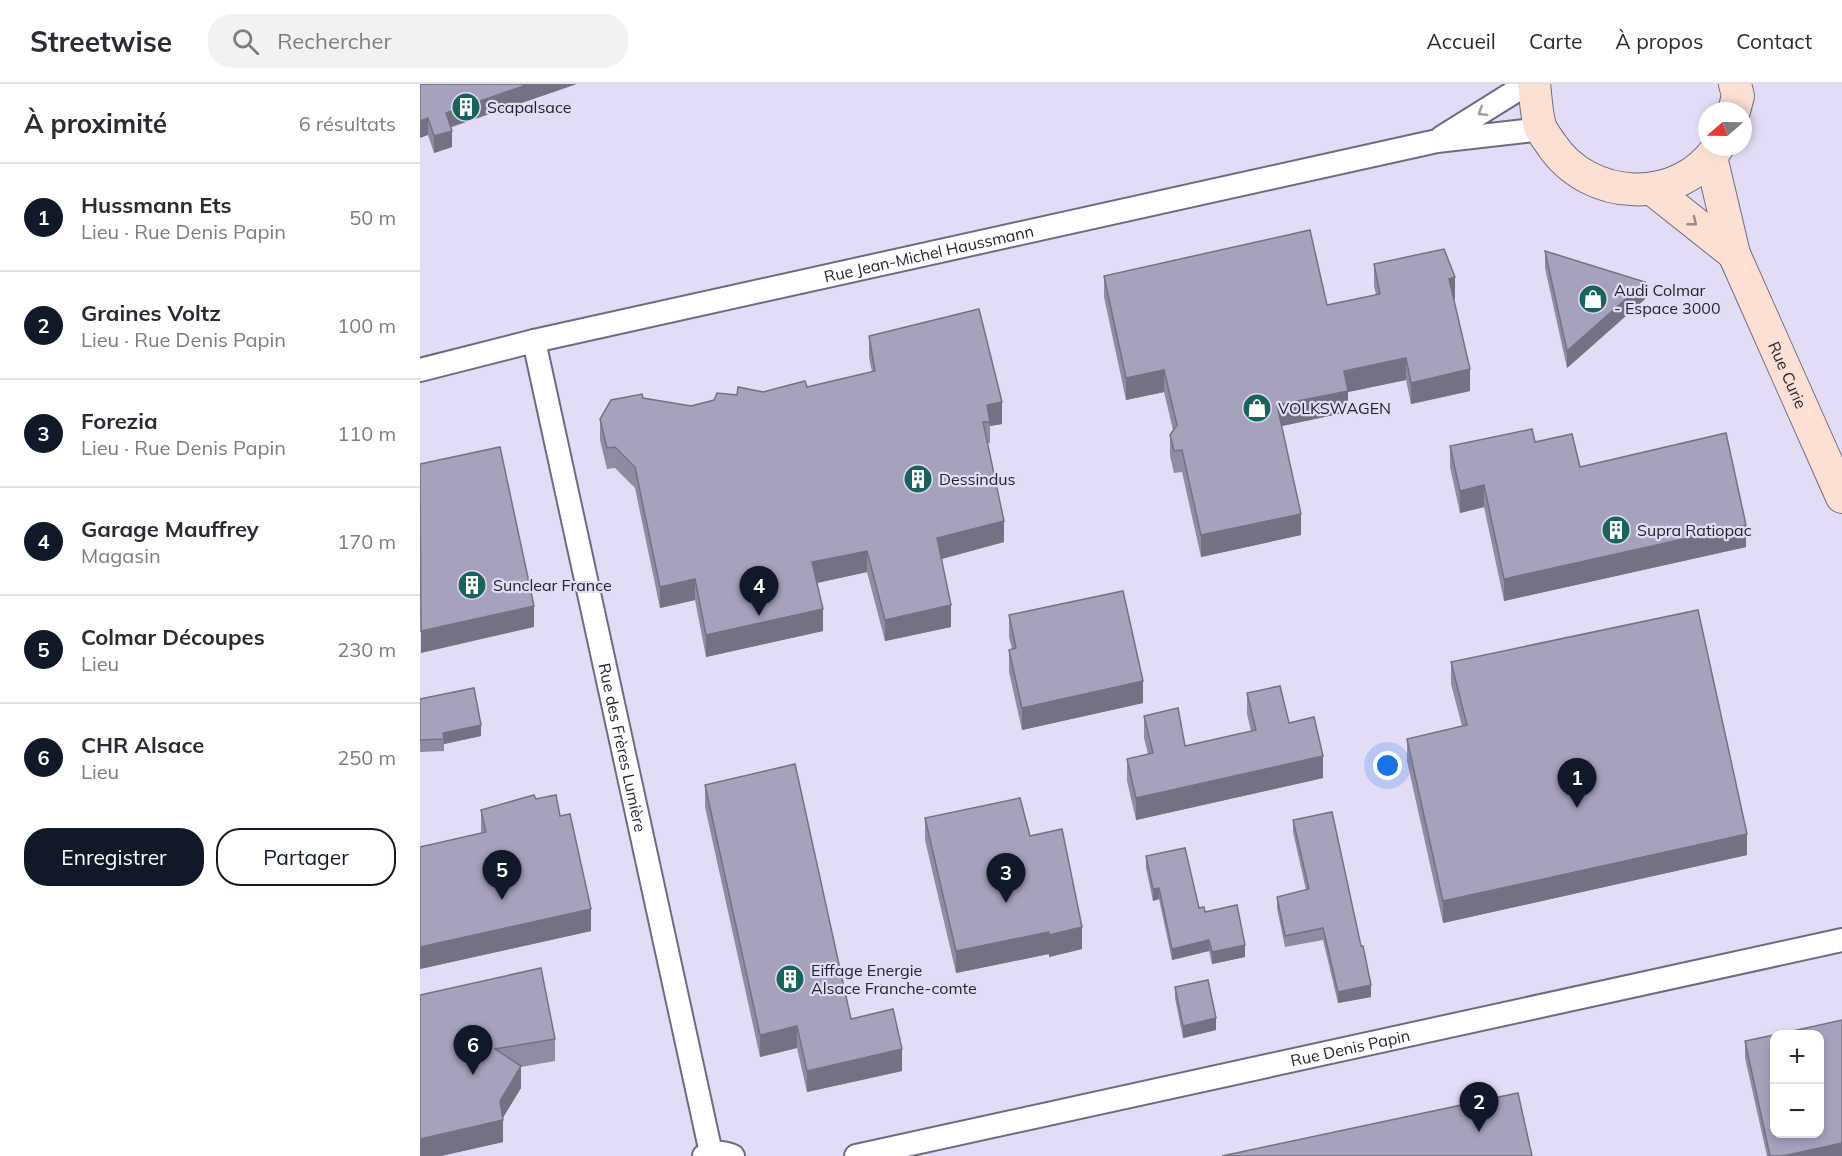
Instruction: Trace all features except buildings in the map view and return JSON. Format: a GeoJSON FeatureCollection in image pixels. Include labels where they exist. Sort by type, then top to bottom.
{"type":"FeatureCollection","features":[{"type":"Feature","properties":{"kind":"main road"},"geometry":{"type":"LineString","coordinates":[[1533,84],[1542,129],[1560,157],[1586,178],[1618,189],[1652,189],[1684,178],[1709,156]]}},
{"type":"Feature","properties":{"kind":"main road","name":"Rue Curie"},"geometry":{"type":"LineString","coordinates":[[1715,156],[1734,254],[1842,497]]}},
{"type":"Feature","properties":{"kind":"main road","name":"Rue Curie"},"geometry":{"type":"LineString","coordinates":[[1652,189],[1734,254]]}},
{"type":"Feature","properties":{"kind":"street","name":"Rue Jean-Michel Haussmann"},"geometry":{"type":"LineString","coordinates":[[1437,141],[1527,84]]}},
{"type":"Feature","properties":{"kind":"street","name":"Rue Jean-Michel Haussmann"},"geometry":{"type":"LineString","coordinates":[[420,370],[534,341],[1437,141],[1542,129]]}},
{"type":"Feature","properties":{"kind":"street","name":"Rue des Frères Lumière"},"geometry":{"type":"LineString","coordinates":[[534,341],[707,1154]]}},
{"type":"Feature","properties":{"kind":"street","name":"Rue Denis Papin"},"geometry":{"type":"LineString","coordinates":[[856,1156],[1842,940]]}},
{"type":"Feature","properties":{"kind":"street"},"geometry":{"type":"LineString","coordinates":[[707,1154],[724,1152],[733,1156]]}},
{"type":"Feature","properties":{"kind":"place","name":"Scapalsace"},"geometry":{"type":"Point","coordinates":[466,107]}},
{"type":"Feature","properties":{"kind":"place","name":"Audi Colmar - Espace 3000"},"geometry":{"type":"Point","coordinates":[1593,299]}},
{"type":"Feature","properties":{"kind":"place","name":"VOLKSWAGEN"},"geometry":{"type":"Point","coordinates":[1257,408]}},
{"type":"Feature","properties":{"kind":"place","name":"Dessindus"},"geometry":{"type":"Point","coordinates":[918,479]}},
{"type":"Feature","properties":{"kind":"place","name":"Supra Ratiopac"},"geometry":{"type":"Point","coordinates":[1616,530]}},
{"type":"Feature","properties":{"kind":"place","name":"Sunclear France"},"geometry":{"type":"Point","coordinates":[472,585]}},
{"type":"Feature","properties":{"kind":"place","name":"Garage Mauffrey"},"geometry":{"type":"Point","coordinates":[759,616]}},
{"type":"Feature","properties":{"kind":"place","name":"Hussmann Ets"},"geometry":{"type":"Point","coordinates":[1577,808]}},
{"type":"Feature","properties":{"kind":"place","name":"Colmar Découpes"},"geometry":{"type":"Point","coordinates":[502,900]}},
{"type":"Feature","properties":{"kind":"place","name":"Forezia"},"geometry":{"type":"Point","coordinates":[1006,903]}},
{"type":"Feature","properties":{"kind":"place","name":"Eiffage Energie Alsace Franche-comte"},"geometry":{"type":"Point","coordinates":[790,979]}},
{"type":"Feature","properties":{"kind":"place","name":"CHR Alsace"},"geometry":{"type":"Point","coordinates":[473,1075]}},
{"type":"Feature","properties":{"kind":"place","name":"Graines Voltz"},"geometry":{"type":"Point","coordinates":[1479,1132]}}]}
